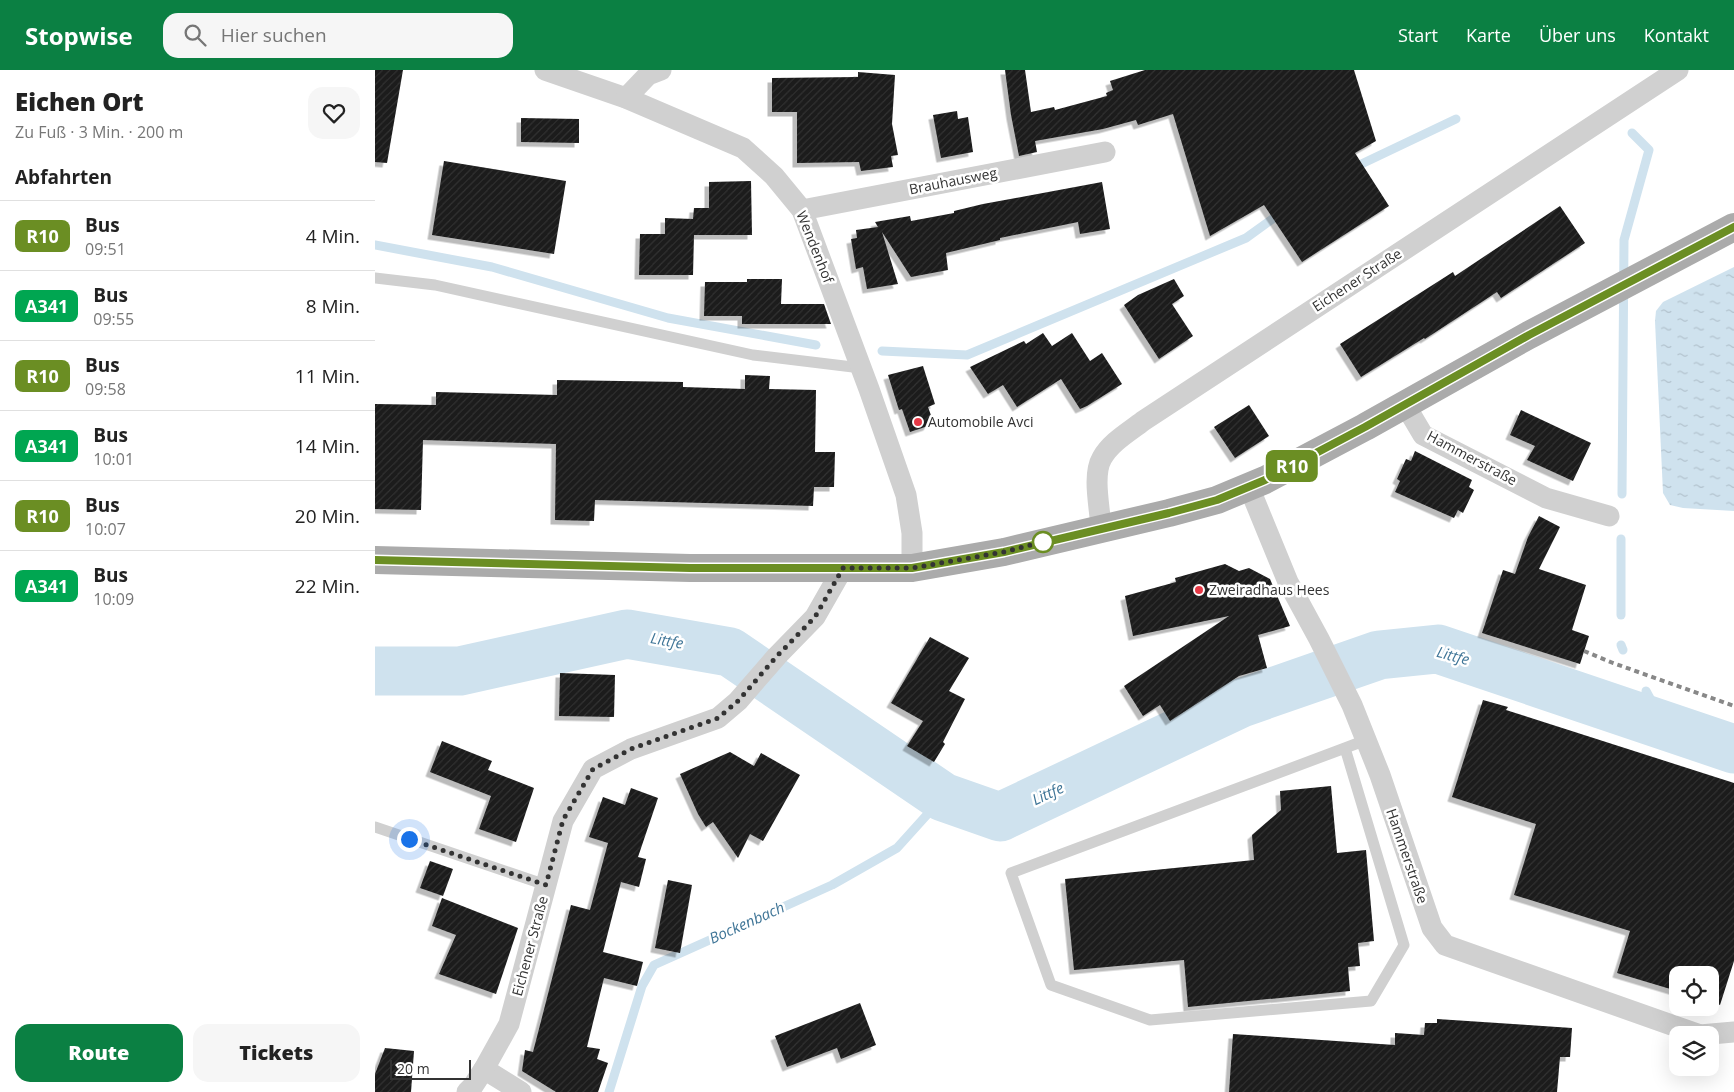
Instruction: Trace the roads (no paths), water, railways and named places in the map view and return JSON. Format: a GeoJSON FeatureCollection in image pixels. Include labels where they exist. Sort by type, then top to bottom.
{"type":"FeatureCollection","features":[{"type":"Feature","properties":{"kind":"main road"},"geometry":{"type":"LineString","coordinates":[[375,560],[690,568],[912,568],[1004,552],[1169,513],[1217,500],[1249,487],[1310,456],[1607,293],[1734,227]]}},
{"type":"Feature","properties":{"kind":"street","name":"Wendenhof"},"geometry":{"type":"LineString","coordinates":[[545,70],[627,98],[743,148],[774,176],[802,210],[906,495],[912,533],[912,568]]}},
{"type":"Feature","properties":{"kind":"street"},"geometry":{"type":"LineString","coordinates":[[627,98],[648,75],[661,70]]}},
{"type":"Feature","properties":{"kind":"street","name":"Eichener Straße"},"geometry":{"type":"LineString","coordinates":[[1101,528],[1098,468],[1102,457],[1116,442],[1143,421],[1677,70]]}},
{"type":"Feature","properties":{"kind":"street","name":"Brauhausweg"},"geometry":{"type":"LineString","coordinates":[[802,210],[1105,152]]}},
{"type":"Feature","properties":{"kind":"street","name":"Hammerstraße"},"geometry":{"type":"LineString","coordinates":[[1404,403],[1423,435],[1546,498],[1609,516]]}},
{"type":"Feature","properties":{"kind":"street","name":"Hammerstraße"},"geometry":{"type":"LineString","coordinates":[[1249,487],[1288,582],[1352,705],[1380,775],[1432,928],[1445,945],[1700,1035],[1734,1032]]}},
{"type":"Feature","properties":{"kind":"street","name":"Eichener Straße"},"geometry":{"type":"LineString","coordinates":[[467,1092],[484,1069],[509,1024],[563,820],[593,769],[631,749],[718,718],[738,701],[777,656],[815,617],[843,568]]}},
{"type":"Feature","properties":{"kind":"street"},"geometry":{"type":"LineString","coordinates":[[484,1069],[521,1092]]}},
{"type":"Feature","properties":{"kind":"lane"},"geometry":{"type":"LineString","coordinates":[[375,278],[435,285],[753,355],[861,368]]}},
{"type":"Feature","properties":{"kind":"lane"},"geometry":{"type":"LineString","coordinates":[[1345,748],[1404,946],[1371,1001],[1149,1020],[1051,985],[1011,874],[1366,740]]}},
{"type":"Feature","properties":{"kind":"lane"},"geometry":{"type":"LineString","coordinates":[[375,827],[546,885]]}},
{"type":"Feature","properties":{"kind":"water"},"geometry":{"type":"Polygon","coordinates":[[[1734,267],[1734,511],[1683,508],[1670,505],[1663,493],[1656,311],[1663,302],[1734,267]]]}},
{"type":"Feature","properties":{"kind":"waterway"},"geometry":{"type":"LineString","coordinates":[[1353,168],[1456,119]]}},
{"type":"Feature","properties":{"kind":"waterway"},"geometry":{"type":"LineString","coordinates":[[1622,494],[1624,240],[1649,150],[1632,133]]}},
{"type":"Feature","properties":{"kind":"waterway"},"geometry":{"type":"LineString","coordinates":[[882,351],[967,355],[1246,238],[1282,212]]}},
{"type":"Feature","properties":{"kind":"waterway"},"geometry":{"type":"LineString","coordinates":[[375,245],[492,267],[668,318],[816,345]]}},
{"type":"Feature","properties":{"kind":"waterway"},"geometry":{"type":"LineString","coordinates":[[1621,539],[1621,615]]}},
{"type":"Feature","properties":{"kind":"waterway","name":"Littfe"},"geometry":{"type":"LineString","coordinates":[[375,671],[460,671],[627,634],[730,652],[943,797],[1000,817],[1241,703],[1379,655],[1438,649],[1734,749]]}},
{"type":"Feature","properties":{"kind":"waterway"},"geometry":{"type":"LineString","coordinates":[[1621,645],[1623,650]]}},
{"type":"Feature","properties":{"kind":"waterway"},"geometry":{"type":"LineString","coordinates":[[1646,691],[1665,726]]}},
{"type":"Feature","properties":{"kind":"waterway","name":"Bockenbach"},"geometry":{"type":"LineString","coordinates":[[609,1092],[642,986],[654,965],[832,885],[897,848],[943,797]]}},
{"type":"Feature","properties":{"kind":"railway"},"geometry":{"type":"LineString","coordinates":[[1584,651],[1734,706]]}},
{"type":"Feature","properties":{"kind":"place","name":"Automobile Avci"},"geometry":{"type":"Point","coordinates":[918,422]}},
{"type":"Feature","properties":{"kind":"place","name":"Zweiradhaus Hees"},"geometry":{"type":"Point","coordinates":[1199,590]}}]}
